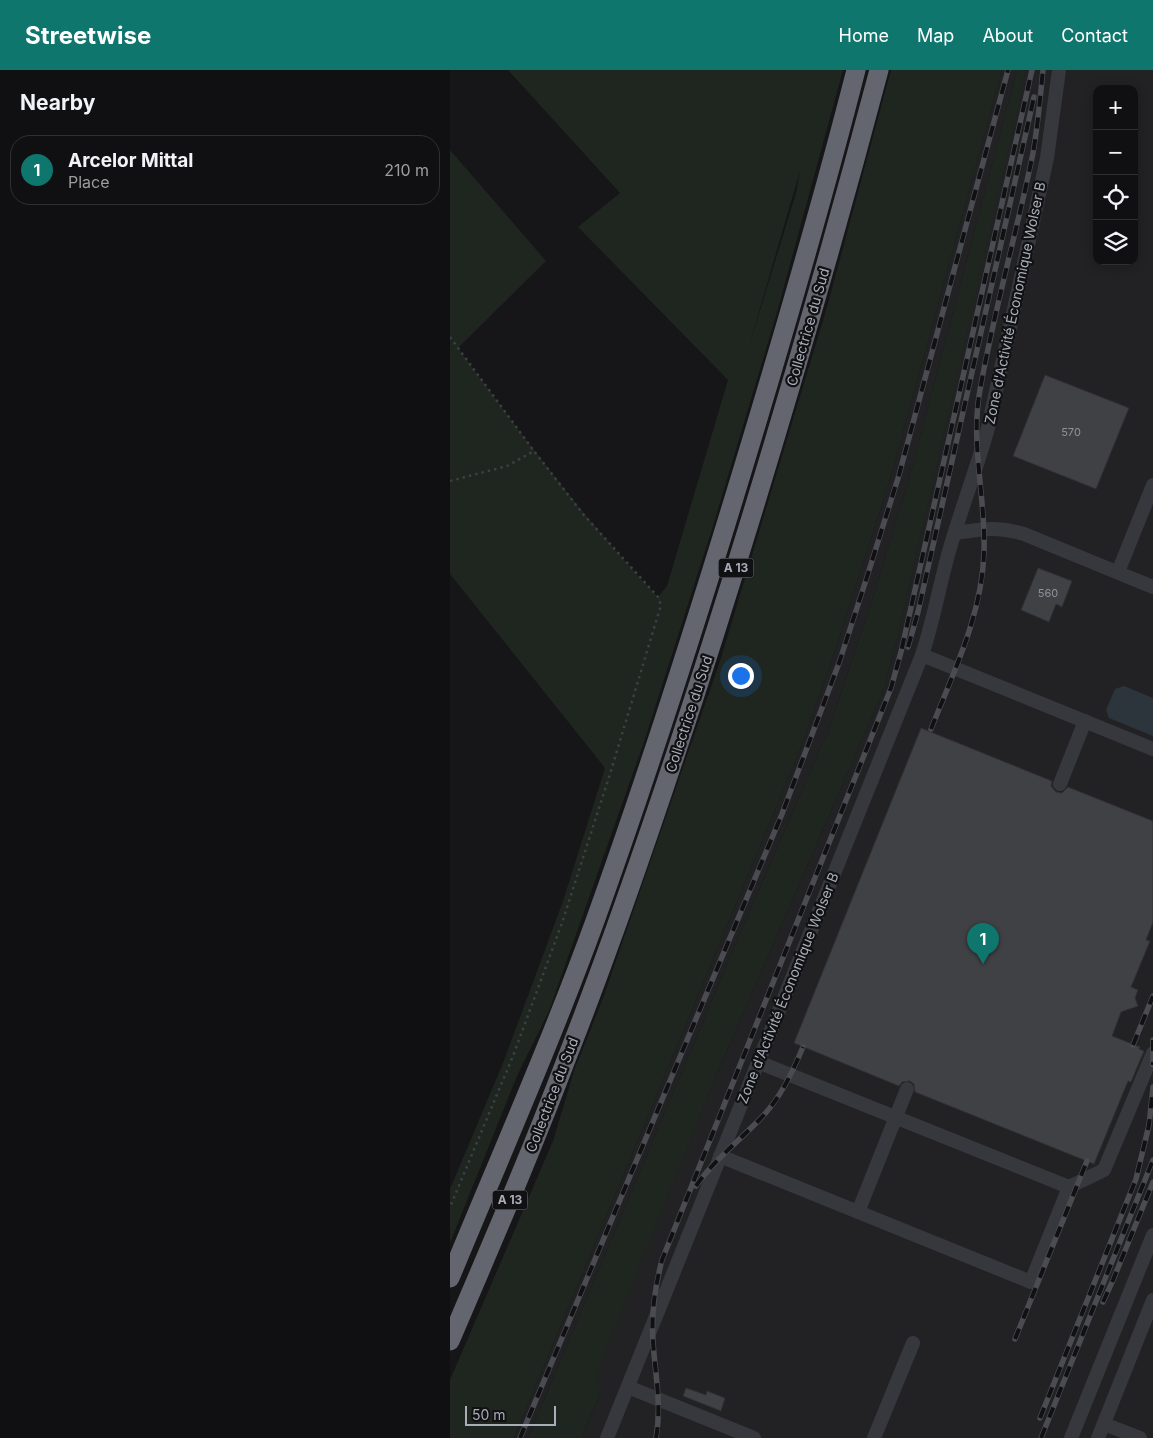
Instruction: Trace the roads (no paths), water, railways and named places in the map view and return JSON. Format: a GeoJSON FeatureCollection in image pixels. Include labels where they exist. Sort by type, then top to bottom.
{"type":"FeatureCollection","features":[{"type":"Feature","properties":{"kind":"highway","name":"Collectrice du Sud"},"geometry":{"type":"LineString","coordinates":[[450,1278],[560,1012],[594,922],[656,745],[724,530],[787,320],[856,70]]}},
{"type":"Feature","properties":{"kind":"highway","name":"Collectrice du Sud"},"geometry":{"type":"LineString","coordinates":[[450,1341],[510,1201],[567,1058],[676,755],[751,518],[813,309],[879,70]]}},
{"type":"Feature","properties":{"kind":"street","name":"Zone d'Activité Économique Wolser B"},"geometry":{"type":"LineString","coordinates":[[607,1438],[922,654],[955,533],[988,428],[1047,158],[1059,70]]}},
{"type":"Feature","properties":{"kind":"street"},"geometry":{"type":"LineString","coordinates":[[1118,572],[1153,485]]}},
{"type":"Feature","properties":{"kind":"street"},"geometry":{"type":"LineString","coordinates":[[955,533],[984,528],[1005,528],[1153,587]]}},
{"type":"Feature","properties":{"kind":"street"},"geometry":{"type":"LineString","coordinates":[[922,654],[1153,749]]}},
{"type":"Feature","properties":{"kind":"street"},"geometry":{"type":"LineString","coordinates":[[1060,784],[1085,721]]}},
{"type":"Feature","properties":{"kind":"street"},"geometry":{"type":"LineString","coordinates":[[720,1156],[1031,1282],[1069,1187],[1104,1170],[1153,1053]]}},
{"type":"Feature","properties":{"kind":"street"},"geometry":{"type":"LineString","coordinates":[[758,1062],[1069,1187]]}},
{"type":"Feature","properties":{"kind":"street"},"geometry":{"type":"LineString","coordinates":[[858,1212],[907,1089]]}},
{"type":"Feature","properties":{"kind":"street"},"geometry":{"type":"LineString","coordinates":[[1071,1438],[1153,1235]]}},
{"type":"Feature","properties":{"kind":"street"},"geometry":{"type":"LineString","coordinates":[[1098,1438],[1153,1300]]}},
{"type":"Feature","properties":{"kind":"street"},"geometry":{"type":"LineString","coordinates":[[874,1438],[913,1342]]}},
{"type":"Feature","properties":{"kind":"street"},"geometry":{"type":"LineString","coordinates":[[628,1387],[754,1438]]}},
{"type":"Feature","properties":{"kind":"street"},"geometry":{"type":"LineString","coordinates":[[1104,1424],[1140,1438]]}},
{"type":"Feature","properties":{"kind":"railway"},"geometry":{"type":"LineString","coordinates":[[520,1438],[782,814],[839,663],[899,475],[1008,70]]}},
{"type":"Feature","properties":{"kind":"railway"},"geometry":{"type":"LineString","coordinates":[[656,1438],[658,1402],[653,1341],[653,1310],[662,1260],[891,688],[901,652],[1032,70]]}},
{"type":"Feature","properties":{"kind":"railway"},"geometry":{"type":"LineString","coordinates":[[931,729],[965,642],[978,598],[982,575],[984,532],[977,451],[977,410],[992,330],[1033,153],[1043,70]]}},
{"type":"Feature","properties":{"kind":"railway"},"geometry":{"type":"LineString","coordinates":[[908,647],[918,612],[1034,97]]}},
{"type":"Feature","properties":{"kind":"railway"},"geometry":{"type":"LineString","coordinates":[[1133,1045],[1153,996]]}},
{"type":"Feature","properties":{"kind":"railway"},"geometry":{"type":"LineString","coordinates":[[1153,1040],[1153,1065]]}},
{"type":"Feature","properties":{"kind":"railway"},"geometry":{"type":"LineString","coordinates":[[696,1186],[710,1168],[774,1103],[790,1076],[803,1047]]}},
{"type":"Feature","properties":{"kind":"railway"},"geometry":{"type":"LineString","coordinates":[[1040,1418],[1136,1179],[1149,1125],[1153,1087]]}},
{"type":"Feature","properties":{"kind":"railway"},"geometry":{"type":"LineString","coordinates":[[1041,1438],[1153,1160]]}},
{"type":"Feature","properties":{"kind":"railway"},"geometry":{"type":"LineString","coordinates":[[1015,1339],[1087,1161]]}},
{"type":"Feature","properties":{"kind":"railway"},"geometry":{"type":"LineString","coordinates":[[1103,1302],[1153,1182]]}},
{"type":"Feature","properties":{"kind":"place","name":"Arcelor Mittal"},"geometry":{"type":"Point","coordinates":[983,964]}}]}
